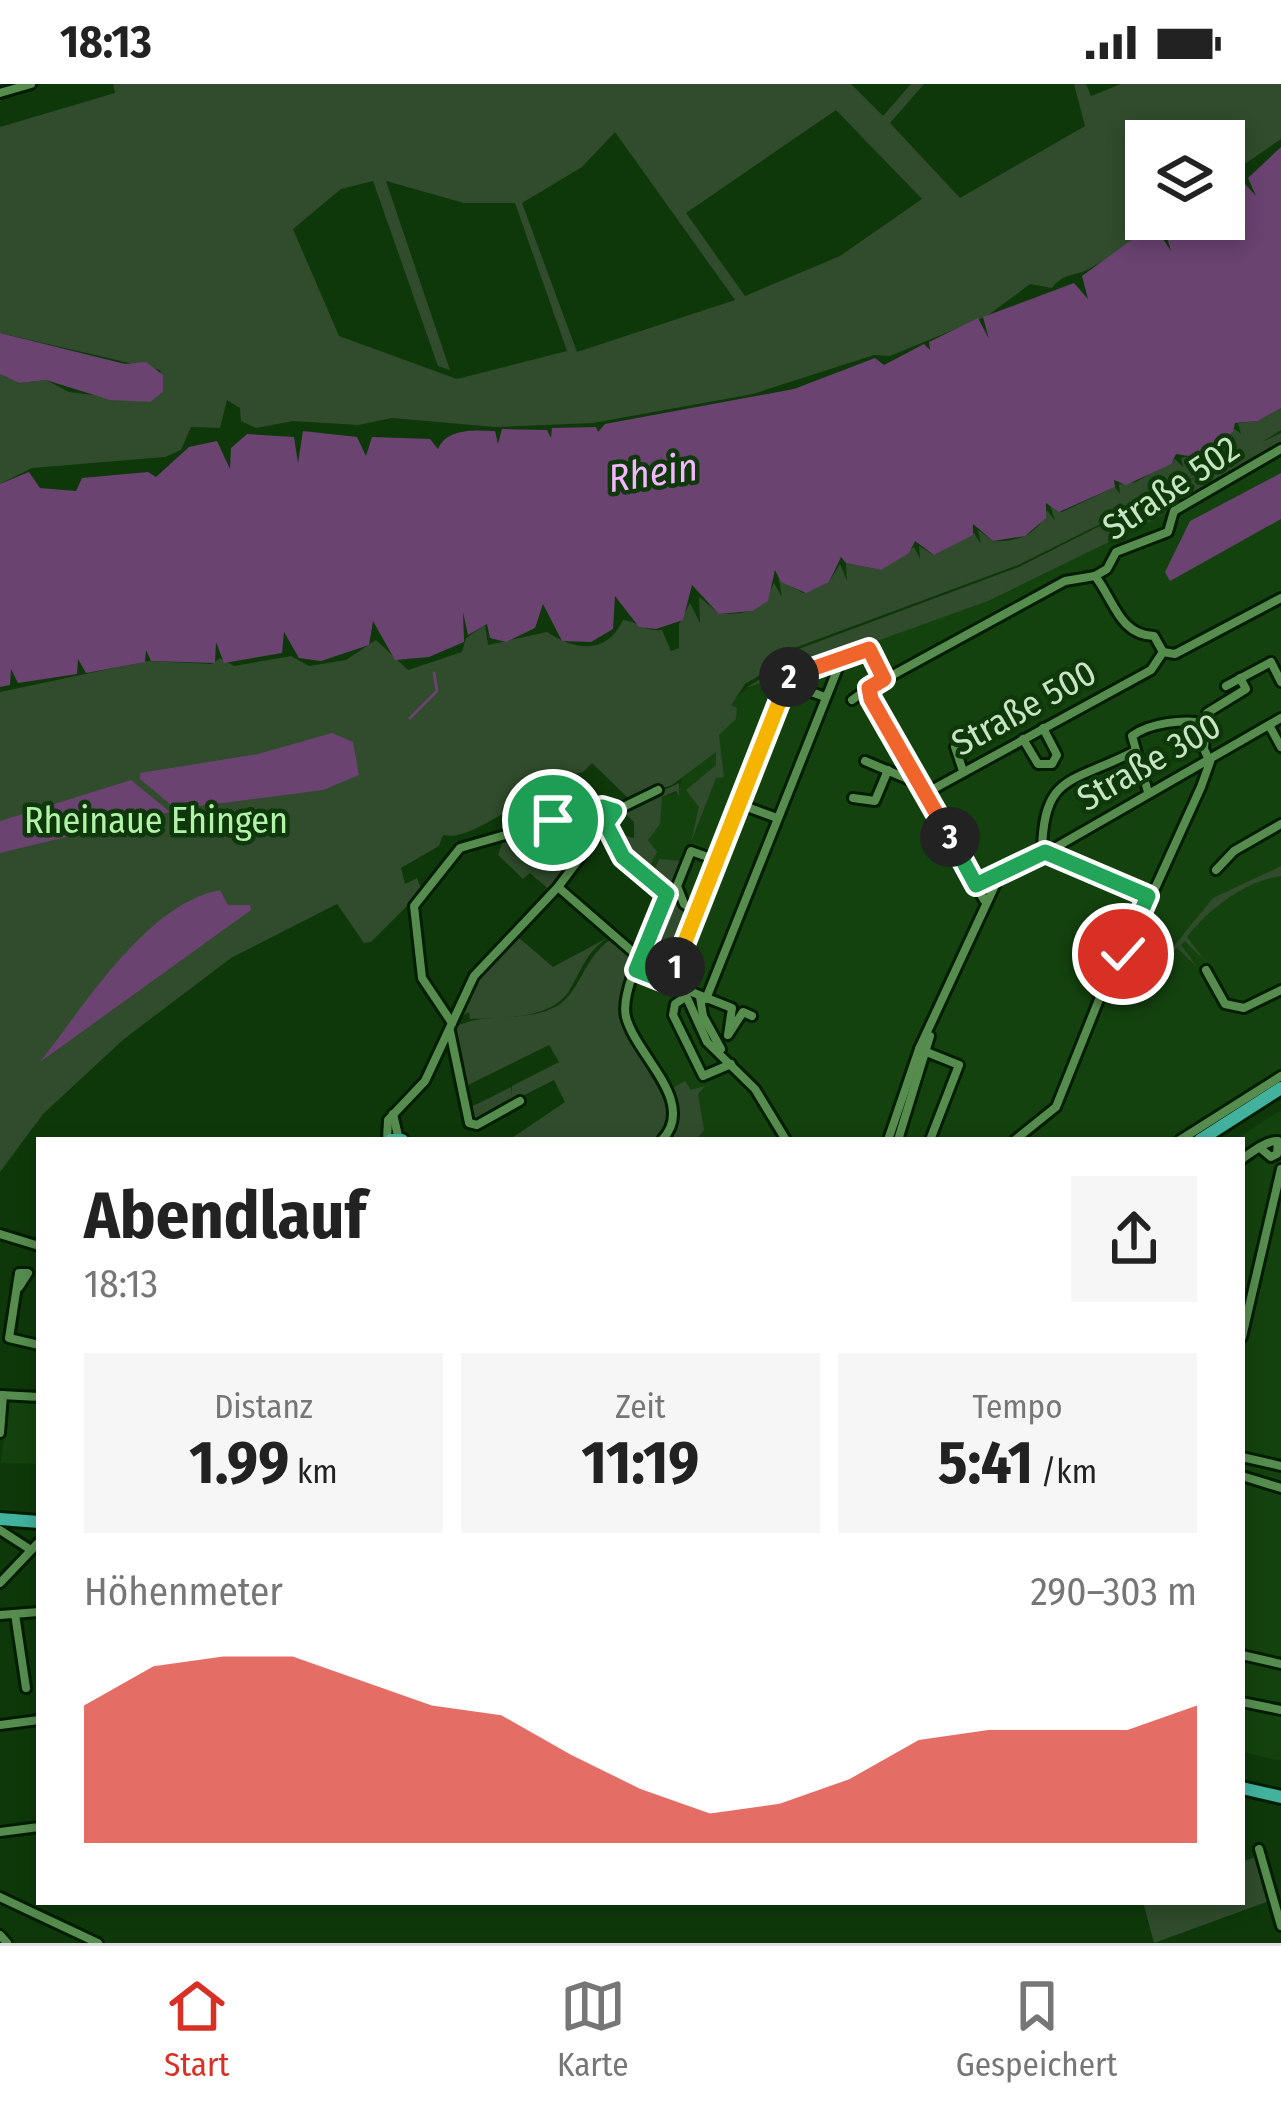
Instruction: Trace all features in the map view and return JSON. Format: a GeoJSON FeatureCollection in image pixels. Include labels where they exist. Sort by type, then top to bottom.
{"type":"FeatureCollection","features":[{"type":"Feature","properties":{"kind":"main road"},"geometry":{"type":"LineString","coordinates":[[1205,1137],[1281,1088]]}},
{"type":"Feature","properties":{"kind":"main road"},"geometry":{"type":"LineString","coordinates":[[0,1519],[36,1525]]}},
{"type":"Feature","properties":{"kind":"main road"},"geometry":{"type":"LineString","coordinates":[[1245,1787],[1281,1795]]}},
{"type":"Feature","properties":{"kind":"street"},"geometry":{"type":"LineString","coordinates":[[0,94],[32,84]]}},
{"type":"Feature","properties":{"kind":"street","name":"Straße 502"},"geometry":{"type":"LineString","coordinates":[[1095,576],[1122,548],[1168,532],[1174,511],[1281,449]]}},
{"type":"Feature","properties":{"kind":"street"},"geometry":{"type":"LineString","coordinates":[[852,700],[1065,581],[1095,576],[1124,623],[1137,634],[1154,636],[1163,652]]}},
{"type":"Feature","properties":{"kind":"street","name":"Straße 500"},"geometry":{"type":"LineString","coordinates":[[869,688],[926,793],[1151,670],[1163,652],[1175,654],[1281,598]]}},
{"type":"Feature","properties":{"kind":"street"},"geometry":{"type":"LineString","coordinates":[[669,983],[793,672],[840,662],[865,647],[884,679]]}},
{"type":"Feature","properties":{"kind":"street"},"geometry":{"type":"LineString","coordinates":[[728,1060],[703,1016],[703,998],[840,662]]}},
{"type":"Feature","properties":{"kind":"street"},"geometry":{"type":"LineString","coordinates":[[1226,686],[1271,662],[1279,674]]}},
{"type":"Feature","properties":{"kind":"street"},"geometry":{"type":"LineString","coordinates":[[1020,1137],[1056,1107],[1110,971],[1132,939],[1171,843],[1183,832],[1210,758],[1204,749],[1207,712],[1246,689],[1240,678]]}},
{"type":"Feature","properties":{"kind":"street"},"geometry":{"type":"LineString","coordinates":[[787,682],[825,697]]}},
{"type":"Feature","properties":{"kind":"street","name":"Straße 300"},"geometry":{"type":"LineString","coordinates":[[894,1137],[902,1094],[985,901],[1008,872],[1281,718]]}},
{"type":"Feature","properties":{"kind":"street"},"geometry":{"type":"LineString","coordinates":[[1148,792],[1132,736],[1146,727],[1192,720],[1207,724]]}},
{"type":"Feature","properties":{"kind":"street"},"geometry":{"type":"LineString","coordinates":[[1269,725],[1281,747]]}},
{"type":"Feature","properties":{"kind":"street"},"geometry":{"type":"LineString","coordinates":[[1023,739],[1038,764],[1052,764],[1057,755],[1043,728]]}},
{"type":"Feature","properties":{"kind":"street"},"geometry":{"type":"LineString","coordinates":[[963,771],[955,747],[975,732]]}},
{"type":"Feature","properties":{"kind":"street"},"geometry":{"type":"LineString","coordinates":[[1135,751],[1054,789],[1042,814],[1044,853],[1148,896]]}},
{"type":"Feature","properties":{"kind":"street"},"geometry":{"type":"LineString","coordinates":[[865,761],[916,782]]}},
{"type":"Feature","properties":{"kind":"street"},"geometry":{"type":"LineString","coordinates":[[853,798],[875,801],[888,770]]}},
{"type":"Feature","properties":{"kind":"street"},"geometry":{"type":"LineString","coordinates":[[394,1137],[394,1114],[425,1081],[474,976],[558,887],[615,811],[658,790]]}},
{"type":"Feature","properties":{"kind":"street"},"geometry":{"type":"LineString","coordinates":[[926,793],[985,901]]}},
{"type":"Feature","properties":{"kind":"street"},"geometry":{"type":"LineString","coordinates":[[739,804],[777,818]]}},
{"type":"Feature","properties":{"kind":"street"},"geometry":{"type":"LineString","coordinates":[[520,1101],[477,1125],[469,1123],[451,1028],[422,978],[414,906],[447,858],[460,848],[602,807],[615,811]]}},
{"type":"Feature","properties":{"kind":"street"},"geometry":{"type":"LineString","coordinates":[[606,824],[623,857],[667,894],[627,995],[626,1018],[673,1104],[674,1124],[664,1137]]}},
{"type":"Feature","properties":{"kind":"street"},"geometry":{"type":"LineString","coordinates":[[1216,870],[1234,851],[1281,824]]}},
{"type":"Feature","properties":{"kind":"street"},"geometry":{"type":"LineString","coordinates":[[696,912],[684,904],[677,886],[692,851],[716,860]]}},
{"type":"Feature","properties":{"kind":"street"},"geometry":{"type":"LineString","coordinates":[[976,885],[1008,872]]}},
{"type":"Feature","properties":{"kind":"street"},"geometry":{"type":"LineString","coordinates":[[558,887],[641,959]]}},
{"type":"Feature","properties":{"kind":"street"},"geometry":{"type":"LineString","coordinates":[[636,970],[683,994],[707,1042],[755,1089],[784,1137]]}},
{"type":"Feature","properties":{"kind":"street"},"geometry":{"type":"LineString","coordinates":[[1206,970],[1225,1004],[1244,1008],[1281,990]]}},
{"type":"Feature","properties":{"kind":"street"},"geometry":{"type":"LineString","coordinates":[[683,994],[732,1008],[728,1035],[735,1032],[743,1012],[752,1016]]}},
{"type":"Feature","properties":{"kind":"street"},"geometry":{"type":"LineString","coordinates":[[683,994],[673,1015],[703,1076],[728,1060]]}},
{"type":"Feature","properties":{"kind":"street"},"geometry":{"type":"LineString","coordinates":[[922,1051],[959,1065],[931,1137]]}},
{"type":"Feature","properties":{"kind":"street","name":"Straße 300"},"geometry":{"type":"LineString","coordinates":[[894,1137],[922,1051]]}},
{"type":"Feature","properties":{"kind":"street"},"geometry":{"type":"LineString","coordinates":[[1185,1137],[1281,1076]]}},
{"type":"Feature","properties":{"kind":"street"},"geometry":{"type":"LineString","coordinates":[[1245,1157],[1260,1148]]}},
{"type":"Feature","properties":{"kind":"street"},"geometry":{"type":"LineString","coordinates":[[1245,1324],[1281,1169]]}},
{"type":"Feature","properties":{"kind":"street"},"geometry":{"type":"LineString","coordinates":[[0,1234],[36,1245]]}},
{"type":"Feature","properties":{"kind":"street"},"geometry":{"type":"LineString","coordinates":[[19,1286],[9,1338],[36,1344]]}},
{"type":"Feature","properties":{"kind":"street"},"geometry":{"type":"LineString","coordinates":[[0,1433],[2,1395],[36,1397]]}},
{"type":"Feature","properties":{"kind":"street"},"geometry":{"type":"LineString","coordinates":[[1245,1458],[1281,1466]]}},
{"type":"Feature","properties":{"kind":"street"},"geometry":{"type":"LineString","coordinates":[[1245,1477],[1281,1488]]}},
{"type":"Feature","properties":{"kind":"street"},"geometry":{"type":"LineString","coordinates":[[1266,1495],[1268,1484]]}},
{"type":"Feature","properties":{"kind":"street"},"geometry":{"type":"LineString","coordinates":[[0,1530],[32,1550]]}},
{"type":"Feature","properties":{"kind":"street"},"geometry":{"type":"LineString","coordinates":[[1,1580],[36,1545]]}},
{"type":"Feature","properties":{"kind":"street"},"geometry":{"type":"LineString","coordinates":[[0,1615],[36,1612]]}},
{"type":"Feature","properties":{"kind":"street"},"geometry":{"type":"LineString","coordinates":[[15,1614],[26,1688]]}},
{"type":"Feature","properties":{"kind":"street"},"geometry":{"type":"LineString","coordinates":[[1249,1654],[1278,1660]]}},
{"type":"Feature","properties":{"kind":"street"},"geometry":{"type":"LineString","coordinates":[[1245,1702],[1278,1707]]}},
{"type":"Feature","properties":{"kind":"street"},"geometry":{"type":"LineString","coordinates":[[0,1725],[36,1720]]}},
{"type":"Feature","properties":{"kind":"street"},"geometry":{"type":"LineString","coordinates":[[0,1832],[36,1827]]}},
{"type":"Feature","properties":{"kind":"street"},"geometry":{"type":"LineString","coordinates":[[1259,1849],[1281,1926]]}},
{"type":"Feature","properties":{"kind":"street"},"geometry":{"type":"LineString","coordinates":[[0,1897],[98,1943]]}},
{"type":"Feature","properties":{"kind":"street"},"geometry":{"type":"LineString","coordinates":[[0,1935],[7,1943]]}},
{"type":"Feature","properties":{"kind":"shaded area"},"geometry":{"type":"Polygon","coordinates":[[[1281,447],[1281,473],[1190,521],[1170,580],[1281,519],[1281,1078],[1188,1137],[689,1137],[697,1121],[669,1090],[639,1037],[630,1005],[671,893],[646,873],[654,848],[647,841],[659,824],[660,797],[678,793],[683,775],[715,751],[709,716],[756,683],[1125,531],[1281,447]]]}},
{"type":"Feature","properties":{"kind":"shaded area"},"geometry":{"type":"Polygon","coordinates":[[[1281,1110],[1281,1761],[1245,1753],[1245,1137],[1240,1137],[1281,1110]]]}},
{"type":"Feature","properties":{"kind":"shaded area"},"geometry":{"type":"Polygon","coordinates":[[[8,1400],[36,1403],[36,1464],[1,1463],[8,1400]]]}},
{"type":"Feature","properties":{"kind":"green space"},"geometry":{"type":"Polygon","coordinates":[[[113,84],[851,84],[883,116],[911,84],[924,84],[890,123],[960,198],[1085,126],[1074,84],[1086,84],[1091,96],[1121,84],[1281,84],[1281,139],[1245,164],[1245,120],[1125,120],[1125,240],[1133,240],[1052,288],[1030,284],[987,316],[890,356],[874,355],[753,394],[593,423],[495,427],[392,418],[358,425],[293,421],[256,428],[241,421],[240,408],[227,400],[220,428],[191,427],[181,450],[165,457],[32,468],[0,484],[0,374],[19,383],[46,380],[69,392],[149,402],[163,392],[160,370],[0,333],[0,127],[115,93],[113,84]],[[836,110],[686,213],[745,296],[840,256],[922,199],[836,110]],[[615,132],[582,167],[522,203],[577,352],[735,300],[615,132]],[[373,181],[341,189],[293,229],[339,336],[457,379],[567,351],[515,203],[464,203],[386,181],[450,370],[438,366],[373,181]]]}},
{"type":"Feature","properties":{"kind":"green space","name":"Rheinaue Ehingen"},"geometry":{"type":"Polygon","coordinates":[[[1281,408],[1281,430],[1262,442],[1281,433],[1281,447],[1146,524],[988,601],[746,688],[779,667],[788,653],[1019,567],[1253,448],[1018,565],[770,657],[779,657],[779,664],[745,684],[731,705],[737,708],[736,719],[719,735],[724,777],[716,778],[691,842],[699,807],[686,790],[716,765],[716,752],[672,785],[629,799],[592,763],[583,772],[540,783],[542,797],[466,833],[443,835],[439,846],[401,868],[405,884],[417,878],[422,891],[371,942],[364,943],[337,904],[231,958],[124,1039],[43,1114],[0,1172],[0,692],[147,661],[212,664],[220,658],[234,666],[291,656],[309,666],[346,660],[376,640],[408,670],[462,652],[466,638],[485,625],[488,645],[547,632],[568,643],[589,646],[608,640],[623,620],[662,630],[671,651],[679,648],[679,624],[690,603],[700,623],[699,597],[720,614],[740,613],[759,605],[774,583],[782,597],[779,579],[803,593],[829,582],[840,564],[847,581],[846,563],[881,570],[914,547],[920,559],[919,546],[934,555],[974,533],[981,544],[978,530],[993,541],[1019,538],[1040,524],[1047,510],[1055,521],[1050,505],[1062,512],[1115,487],[1120,494],[1119,484],[1136,482],[1175,459],[1183,467],[1181,458],[1200,454],[1235,429],[1241,434],[1238,423],[1258,421],[1281,408]]]}},
{"type":"Feature","properties":{"kind":"green space"},"geometry":{"type":"Polygon","coordinates":[[[679,783],[679,796],[676,791],[662,797],[660,824],[648,840],[657,852],[646,873],[620,850],[612,832],[634,838],[634,822],[622,810],[679,783]]]}},
{"type":"Feature","properties":{"kind":"green space"},"geometry":{"type":"Polygon","coordinates":[[[605,810],[609,815],[551,891],[530,873],[523,879],[498,855],[503,841],[605,810]]]}},
{"type":"Feature","properties":{"kind":"green space"},"geometry":{"type":"Polygon","coordinates":[[[687,849],[676,888],[692,915],[677,952],[665,952],[659,968],[669,972],[664,977],[642,966],[671,893],[652,877],[659,859],[681,861],[687,849]]]}},
{"type":"Feature","properties":{"kind":"green space"},"geometry":{"type":"Polygon","coordinates":[[[1281,866],[1281,876],[1229,898],[1187,937],[1205,961],[1185,941],[1181,945],[1197,967],[1177,948],[1161,962],[1213,898],[1281,866]]]}},
{"type":"Feature","properties":{"kind":"green space"},"geometry":{"type":"Polygon","coordinates":[[[556,893],[518,937],[553,967],[607,938],[589,956],[569,991],[537,1012],[470,1019],[469,1012],[458,1018],[472,982],[556,893]]]}},
{"type":"Feature","properties":{"kind":"green space"},"geometry":{"type":"Polygon","coordinates":[[[610,940],[636,963],[624,996],[626,1018],[665,1097],[665,1134],[513,1137],[565,1102],[554,1080],[471,1122],[467,1109],[511,1087],[512,1095],[512,1086],[559,1062],[549,1045],[462,1088],[455,1027],[532,1015],[557,1006],[610,940]]]}},
{"type":"Feature","properties":{"kind":"green space"},"geometry":{"type":"Polygon","coordinates":[[[685,1081],[691,1090],[705,1086],[698,1094],[704,1130],[698,1137],[669,1137],[679,1117],[669,1090],[685,1081]]]}},
{"type":"Feature","properties":{"kind":"green space"},"geometry":{"type":"Polygon","coordinates":[[[1260,1855],[1272,1900],[1154,1943],[1144,1905],[1245,1905],[1245,1861],[1260,1855]]]}},
{"type":"Feature","properties":{"kind":"water","name":"Rhein"},"geometry":{"type":"Polygon","coordinates":[[[1281,147],[1281,408],[1258,421],[1235,423],[1233,432],[1195,457],[1176,454],[1171,464],[1126,485],[1114,480],[1115,487],[1059,512],[1046,503],[1046,518],[1025,536],[993,541],[973,524],[973,535],[934,555],[915,541],[909,553],[881,570],[846,563],[841,557],[829,582],[806,593],[781,582],[775,570],[768,601],[752,611],[719,614],[692,585],[683,620],[656,629],[639,627],[615,596],[613,629],[591,642],[562,641],[543,604],[535,628],[506,642],[490,638],[487,624],[468,635],[463,612],[464,642],[429,657],[395,660],[373,621],[369,645],[321,661],[299,658],[284,632],[282,653],[224,663],[216,642],[215,663],[151,661],[146,650],[145,662],[86,673],[78,659],[77,674],[18,683],[11,669],[10,685],[0,687],[0,484],[29,472],[40,488],[76,491],[82,478],[148,472],[156,477],[189,447],[217,441],[230,469],[231,448],[247,434],[294,437],[298,463],[303,431],[357,437],[366,456],[372,437],[430,439],[438,449],[448,437],[470,431],[495,431],[498,444],[502,429],[547,430],[551,438],[552,428],[596,427],[598,432],[605,424],[794,389],[875,358],[884,365],[924,344],[930,350],[929,342],[978,318],[989,339],[983,317],[1074,283],[1088,299],[1082,276],[1131,240],[1164,240],[1171,251],[1168,240],[1245,240],[1245,184],[1256,196],[1248,178],[1281,147]]]}},
{"type":"Feature","properties":{"kind":"water"},"geometry":{"type":"Polygon","coordinates":[[[0,333],[125,364],[146,362],[163,375],[163,392],[150,402],[110,400],[46,380],[19,383],[0,374],[0,333]]]}},
{"type":"Feature","properties":{"kind":"water"},"geometry":{"type":"Polygon","coordinates":[[[1281,473],[1281,519],[1170,581],[1165,572],[1190,521],[1281,473]]]}},
{"type":"Feature","properties":{"kind":"water"},"geometry":{"type":"Polygon","coordinates":[[[332,733],[353,742],[359,775],[323,790],[176,809],[140,779],[140,773],[258,754],[332,733]]]}},
{"type":"Feature","properties":{"kind":"water"},"geometry":{"type":"Polygon","coordinates":[[[131,780],[170,812],[0,853],[0,821],[131,780]]]}},
{"type":"Feature","properties":{"kind":"water"},"geometry":{"type":"Polygon","coordinates":[[[220,890],[228,905],[250,905],[251,910],[40,1062],[142,936],[193,899],[220,890]]]}},
{"type":"Feature","properties":{"kind":"waterway"},"geometry":{"type":"LineString","coordinates":[[410,718],[437,691],[434,673]]}},
{"type":"Feature","properties":{"kind":"route"},"geometry":{"type":"LineString","coordinates":[[553,820],[602,807],[615,811],[606,824],[615,848],[667,894],[636,970],[669,983],[791,674],[826,661],[840,662],[847,653],[865,647],[884,679],[869,688],[871,699],[976,885],[1045,852],[1148,896],[1123,954]]}}]}
